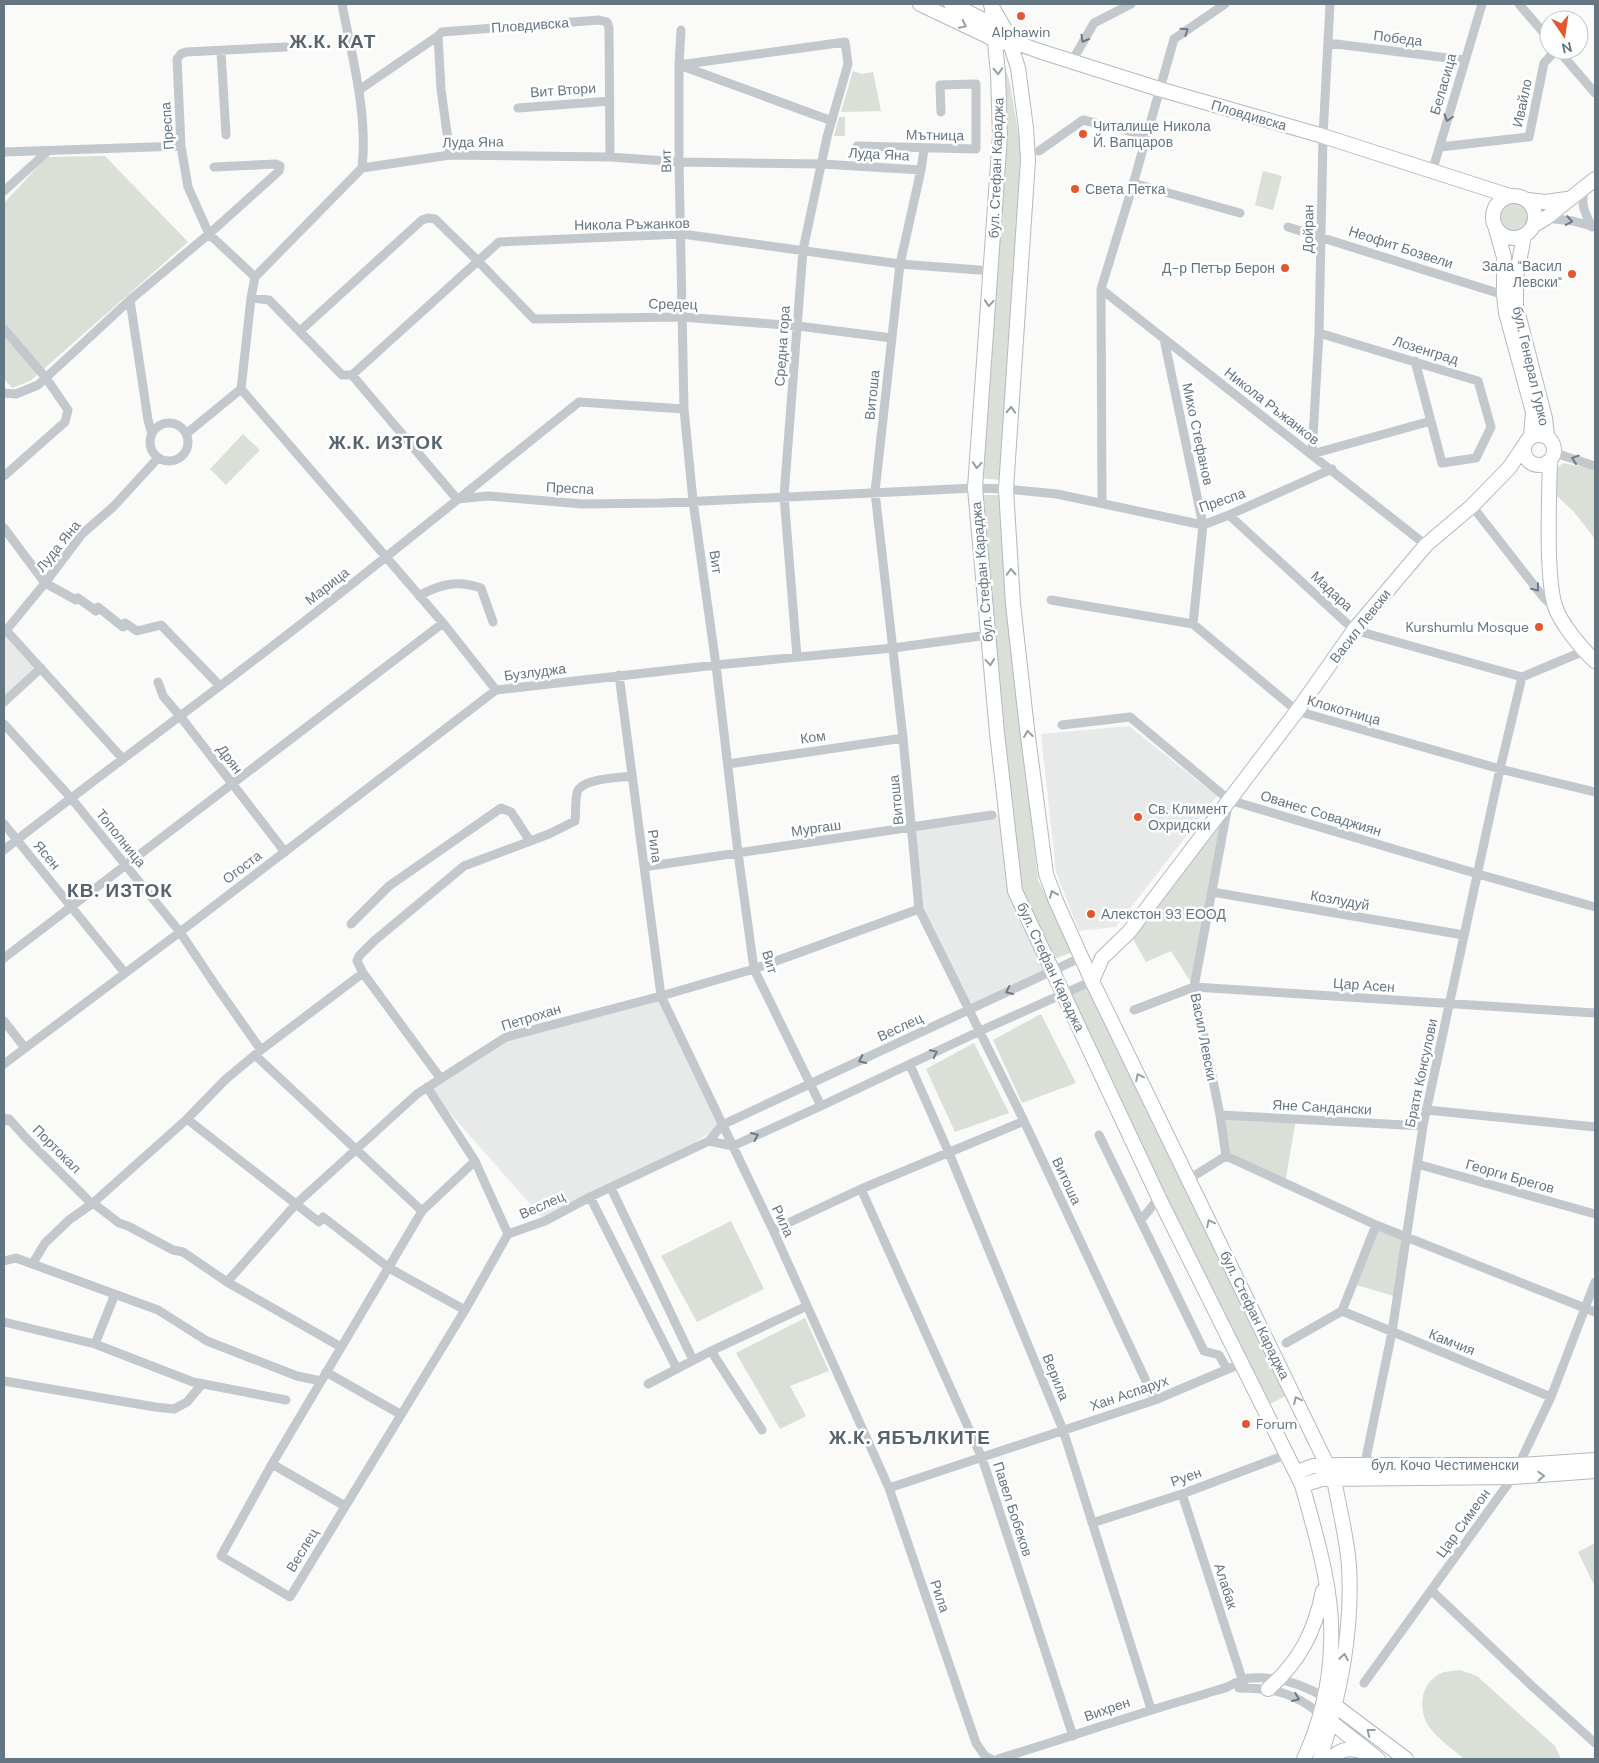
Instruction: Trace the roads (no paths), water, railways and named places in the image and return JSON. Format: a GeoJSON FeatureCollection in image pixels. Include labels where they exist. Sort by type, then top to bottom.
{"type":"FeatureCollection","features":[{"type":"Feature","properties":{"kind":"street"},"geometry":{"type":"LineString","coordinates":[[186,434],[242,389],[251,298],[256,277],[362,168],[365,147],[359,90],[342,4]]}},
{"type":"Feature","properties":{"kind":"street","name":"Пловдивска"},"geometry":{"type":"LineString","coordinates":[[920,4],[1009,41],[1039,51],[1159,89],[1323,136],[1510,196]]}},
{"type":"Feature","properties":{"kind":"street","name":"Пловдивска"},"geometry":{"type":"LineString","coordinates":[[951,4],[994,25],[1009,41]]}},
{"type":"Feature","properties":{"kind":"street","name":"бул. Стефан Караджа"},"geometry":{"type":"LineString","coordinates":[[991,4],[1009,41],[1018,68],[1026,128],[1028,160],[1006,488],[1013,604],[1046,874],[1092,981],[1334,1479],[1349,1564],[1350,1607],[1348,1632],[1325,1718],[1320,1759]]}},
{"type":"Feature","properties":{"kind":"street","name":"бул. Стефан Караджа"},"geometry":{"type":"LineString","coordinates":[[991,4],[994,25]]}},
{"type":"Feature","properties":{"kind":"street"},"geometry":{"type":"LineString","coordinates":[[1072,61],[1094,23],[1131,4]]}},
{"type":"Feature","properties":{"kind":"street"},"geometry":{"type":"LineString","coordinates":[[1102,503],[1101,289],[1174,39],[1226,4]]}},
{"type":"Feature","properties":{"kind":"street","name":"Дойран"},"geometry":{"type":"LineString","coordinates":[[1312,454],[1320,333],[1323,136],[1330,4]]}},
{"type":"Feature","properties":{"kind":"street","name":"Беласица"},"geometry":{"type":"LineString","coordinates":[[1432,172],[1482,4]]}},
{"type":"Feature","properties":{"kind":"street"},"geometry":{"type":"LineString","coordinates":[[1519,4],[1539,27]]}},
{"type":"Feature","properties":{"kind":"street","name":"Пловдивска"},"geometry":{"type":"LineString","coordinates":[[438,36],[442,32],[599,20],[607,22],[609,28],[610,157]]}},
{"type":"Feature","properties":{"kind":"street","name":"Вит"},"geometry":{"type":"LineString","coordinates":[[681,30],[679,65],[684,409],[693,501],[716,665],[738,853],[754,968],[821,1106]]}},
{"type":"Feature","properties":{"kind":"street"},"geometry":{"type":"LineString","coordinates":[[359,90],[438,36]]}},
{"type":"Feature","properties":{"kind":"street"},"geometry":{"type":"LineString","coordinates":[[438,36],[441,89],[450,155]]}},
{"type":"Feature","properties":{"kind":"street","name":"бул. Стефан Караджа"},"geometry":{"type":"LineString","coordinates":[[1009,41],[1000,136],[992,270],[975,488],[988,635],[1015,891],[1054,970],[1159,1198],[1302,1485],[1314,1529],[1330,1616],[1332,1644],[1328,1681],[1330,1701]]}},
{"type":"Feature","properties":{"kind":"street","name":"Средна гора"},"geometry":{"type":"LineString","coordinates":[[679,65],[845,42],[848,64],[832,121],[803,250],[784,496],[797,657]]}},
{"type":"Feature","properties":{"kind":"street","name":"Победа"},"geometry":{"type":"LineString","coordinates":[[1328,43],[1464,60]]}},
{"type":"Feature","properties":{"kind":"street","name":"Преспа"},"geometry":{"type":"LineString","coordinates":[[256,277],[209,234],[188,187],[182,146],[177,59],[186,52],[286,47]]}},
{"type":"Feature","properties":{"kind":"street"},"geometry":{"type":"LineString","coordinates":[[221,51],[226,135]]}},
{"type":"Feature","properties":{"kind":"street"},"geometry":{"type":"LineString","coordinates":[[1018,68],[1023,61],[1039,51]]}},
{"type":"Feature","properties":{"kind":"street","name":"Ивайло"},"geometry":{"type":"LineString","coordinates":[[1440,147],[1529,137],[1544,63],[1547,60]]}},
{"type":"Feature","properties":{"kind":"street"},"geometry":{"type":"LineString","coordinates":[[1566,60],[1595,93]]}},
{"type":"Feature","properties":{"kind":"street"},"geometry":{"type":"LineString","coordinates":[[679,65],[832,121]]}},
{"type":"Feature","properties":{"kind":"street","name":"Мътница"},"geometry":{"type":"LineString","coordinates":[[857,146],[976,149],[976,84],[940,85],[941,112]]}},
{"type":"Feature","properties":{"kind":"street","name":"Вит Втори"},"geometry":{"type":"LineString","coordinates":[[518,108],[610,101]]}},
{"type":"Feature","properties":{"kind":"street"},"geometry":{"type":"LineString","coordinates":[[1039,151],[1083,120],[1146,136]]}},
{"type":"Feature","properties":{"kind":"street"},"geometry":{"type":"LineString","coordinates":[[4,152],[182,146]]}},
{"type":"Feature","properties":{"kind":"street","name":"Витоша"},"geometry":{"type":"LineString","coordinates":[[924,149],[900,264],[875,492],[903,738],[919,909],[1024,1121],[1155,1400]]}},
{"type":"Feature","properties":{"kind":"street"},"geometry":{"type":"LineString","coordinates":[[4,191],[48,151]]}},
{"type":"Feature","properties":{"kind":"street","name":"Луда Яна"},"geometry":{"type":"LineString","coordinates":[[362,168],[450,155],[610,157],[680,162],[822,164],[921,170]]}},
{"type":"Feature","properties":{"kind":"street"},"geometry":{"type":"LineString","coordinates":[[4,393],[16,394],[38,385],[130,300],[209,234],[279,171],[280,166],[276,164],[214,167]]}},
{"type":"Feature","properties":{"kind":"street"},"geometry":{"type":"LineString","coordinates":[[1478,186],[1490,204],[1496,229],[1506,237],[1512,238],[1524,236],[1530,232],[1590,182]]}},
{"type":"Feature","properties":{"kind":"street"},"geometry":{"type":"LineString","coordinates":[[1590,182],[1582,198],[1583,206],[1594,227]]}},
{"type":"Feature","properties":{"kind":"street"},"geometry":{"type":"LineString","coordinates":[[1133,183],[1240,213]]}},
{"type":"Feature","properties":{"kind":"street"},"geometry":{"type":"LineString","coordinates":[[1493,213],[1499,202],[1510,196],[1546,202],[1568,199]]}},
{"type":"Feature","properties":{"kind":"street"},"geometry":{"type":"LineString","coordinates":[[1528,200],[1540,222]]}},
{"type":"Feature","properties":{"kind":"street","name":"Средец"},"geometry":{"type":"LineString","coordinates":[[300,331],[422,220],[428,218],[434,219],[534,319],[682,317],[798,326],[892,338]]}},
{"type":"Feature","properties":{"kind":"street"},"geometry":{"type":"LineString","coordinates":[[1540,222],[1573,221],[1594,227]]}},
{"type":"Feature","properties":{"kind":"street","name":"Неофит Бозвели"},"geometry":{"type":"LineString","coordinates":[[1288,228],[1504,295]]}},
{"type":"Feature","properties":{"kind":"street","name":"бул. Генерал Гурко"},"geometry":{"type":"LineString","coordinates":[[1496,229],[1504,257],[1506,313],[1532,412],[1528,441]]}},
{"type":"Feature","properties":{"kind":"street","name":"Никола Ръжанков"},"geometry":{"type":"LineString","coordinates":[[352,375],[499,242],[682,234],[900,264],[992,270]]}},
{"type":"Feature","properties":{"kind":"street","name":"бул. Генерал Гурко"},"geometry":{"type":"LineString","coordinates":[[1524,236],[1516,278],[1516,306],[1545,418],[1547,436],[1553,442],[1543,460]]}},
{"type":"Feature","properties":{"kind":"street","name":"Никола Ръжанков"},"geometry":{"type":"LineString","coordinates":[[1101,289],[1332,469],[1426,546]]}},
{"type":"Feature","properties":{"kind":"street"},"geometry":{"type":"LineString","coordinates":[[251,298],[269,300],[342,375],[352,375],[457,499]]}},
{"type":"Feature","properties":{"kind":"street"},"geometry":{"type":"LineString","coordinates":[[130,300],[148,420],[152,434],[151,447],[153,453],[158,458],[168,461],[177,460],[185,453],[188,444],[186,434],[181,428],[174,424],[166,424],[158,427],[152,434]]}},
{"type":"Feature","properties":{"kind":"street"},"geometry":{"type":"LineString","coordinates":[[4,329],[46,378],[68,410],[65,422],[4,476]]}},
{"type":"Feature","properties":{"kind":"street","name":"Лозенград"},"geometry":{"type":"LineString","coordinates":[[1320,333],[1478,380],[1491,428],[1476,458],[1442,463],[1431,421]]}},
{"type":"Feature","properties":{"kind":"street","name":"Михо Стефанов"},"geometry":{"type":"LineString","coordinates":[[1164,339],[1203,525],[1193,624]]}},
{"type":"Feature","properties":{"kind":"street"},"geometry":{"type":"LineString","coordinates":[[1312,454],[1431,421],[1415,361]]}},
{"type":"Feature","properties":{"kind":"street","name":"Бузлуджа"},"geometry":{"type":"LineString","coordinates":[[242,389],[443,623],[496,690],[716,665],[893,648],[988,635]]}},
{"type":"Feature","properties":{"kind":"street","name":"Марица"},"geometry":{"type":"LineString","coordinates":[[4,850],[386,558],[579,402],[684,409]]}},
{"type":"Feature","properties":{"kind":"street"},"geometry":{"type":"LineString","coordinates":[[1547,436],[1539,434],[1528,441],[1525,455],[1543,460],[1595,466]]}},
{"type":"Feature","properties":{"kind":"street","name":"Васил Левски"},"geometry":{"type":"LineString","coordinates":[[1102,958],[1129,932],[1297,711],[1354,630],[1426,546],[1472,506],[1509,468],[1528,441]]}},
{"type":"Feature","properties":{"kind":"street","name":"Луда Яна"},"geometry":{"type":"LineString","coordinates":[[5,630],[45,583],[82,534],[114,506],[158,458]]}},
{"type":"Feature","properties":{"kind":"street"},"geometry":{"type":"LineString","coordinates":[[1509,468],[1543,460]]}},
{"type":"Feature","properties":{"kind":"street"},"geometry":{"type":"LineString","coordinates":[[1543,460],[1548,498],[1550,582],[1555,608]]}},
{"type":"Feature","properties":{"kind":"street","name":"Преспа"},"geometry":{"type":"LineString","coordinates":[[457,499],[488,496],[583,504],[662,503],[875,492],[1006,488],[1057,494],[1203,525],[1332,469]]}},
{"type":"Feature","properties":{"kind":"street"},"geometry":{"type":"LineString","coordinates":[[1472,506],[1544,598],[1555,608],[1584,652],[1595,661]]}},
{"type":"Feature","properties":{"kind":"street","name":"Мадара"},"geometry":{"type":"LineString","coordinates":[[1229,515],[1354,630],[1522,677]]}},
{"type":"Feature","properties":{"kind":"street"},"geometry":{"type":"LineString","coordinates":[[4,528],[45,583],[76,600],[78,598],[96,611],[98,606],[123,626],[125,623],[136,631],[161,625],[220,686]]}},
{"type":"Feature","properties":{"kind":"street"},"geometry":{"type":"LineString","coordinates":[[419,596],[434,588],[452,584],[481,588],[493,622]]}},
{"type":"Feature","properties":{"kind":"street"},"geometry":{"type":"LineString","coordinates":[[1050,600],[1193,624]]}},
{"type":"Feature","properties":{"kind":"street"},"geometry":{"type":"LineString","coordinates":[[4,958],[443,623]]}},
{"type":"Feature","properties":{"kind":"street","name":"Клокотница"},"geometry":{"type":"LineString","coordinates":[[1193,624],[1297,711],[1500,769],[1595,792]]}},
{"type":"Feature","properties":{"kind":"street"},"geometry":{"type":"LineString","coordinates":[[5,630],[123,759]]}},
{"type":"Feature","properties":{"kind":"street"},"geometry":{"type":"LineString","coordinates":[[1522,677],[1584,652]]}},
{"type":"Feature","properties":{"kind":"street"},"geometry":{"type":"LineString","coordinates":[[4,702],[41,668]]}},
{"type":"Feature","properties":{"kind":"street","name":"Рила"},"geometry":{"type":"LineString","coordinates":[[619,676],[661,996],[773,1230],[889,1488],[976,1743],[985,1756],[991,1759]]}},
{"type":"Feature","properties":{"kind":"street","name":"Братя Консулови"},"geometry":{"type":"LineString","coordinates":[[1364,1472],[1392,1332],[1423,1126],[1500,769],[1522,677]]}},
{"type":"Feature","properties":{"kind":"street","name":"Дрян"},"geometry":{"type":"LineString","coordinates":[[158,682],[163,696],[285,852]]}},
{"type":"Feature","properties":{"kind":"street","name":"Огоста"},"geometry":{"type":"LineString","coordinates":[[4,1064],[496,690]]}},
{"type":"Feature","properties":{"kind":"street","name":"Ованес Соваджиян"},"geometry":{"type":"LineString","coordinates":[[1062,725],[1130,717],[1229,800],[1595,907]]}},
{"type":"Feature","properties":{"kind":"street","name":"Тополница"},"geometry":{"type":"LineString","coordinates":[[4,724],[71,798],[180,932],[258,1052],[422,1211]]}},
{"type":"Feature","properties":{"kind":"street","name":"Ком"},"geometry":{"type":"LineString","coordinates":[[728,764],[903,738]]}},
{"type":"Feature","properties":{"kind":"street"},"geometry":{"type":"LineString","coordinates":[[441,1079],[363,973],[357,961],[359,956],[374,941],[464,866],[549,834],[575,821],[577,791],[583,784],[632,776]]}},
{"type":"Feature","properties":{"kind":"street","name":"Васил Левски"},"geometry":{"type":"LineString","coordinates":[[1226,1156],[1220,1115],[1194,987],[1229,800]]}},
{"type":"Feature","properties":{"kind":"street"},"geometry":{"type":"LineString","coordinates":[[351,924],[389,886],[501,808],[511,812],[530,841]]}},
{"type":"Feature","properties":{"kind":"street","name":"Мургаш"},"geometry":{"type":"LineString","coordinates":[[644,867],[992,815]]}},
{"type":"Feature","properties":{"kind":"street","name":"Ясен"},"geometry":{"type":"LineString","coordinates":[[4,824],[125,973]]}},
{"type":"Feature","properties":{"kind":"street","name":"Козлудуй"},"geometry":{"type":"LineString","coordinates":[[1212,892],[1464,935]]}},
{"type":"Feature","properties":{"kind":"street","name":"Петрохан"},"geometry":{"type":"LineString","coordinates":[[227,1282],[296,1204],[417,1094],[506,1037],[661,996],[754,968],[919,909]]}},
{"type":"Feature","properties":{"kind":"street"},"geometry":{"type":"LineString","coordinates":[[709,1141],[733,1146],[1092,981],[1102,958],[1082,957]]}},
{"type":"Feature","properties":{"kind":"street","name":"Веслец"},"geometry":{"type":"LineString","coordinates":[[475,1161],[422,1211],[272,1464],[221,1556],[290,1597],[465,1310],[508,1234],[545,1221],[590,1197],[709,1141],[722,1125],[1082,957]]}},
{"type":"Feature","properties":{"kind":"street"},"geometry":{"type":"LineString","coordinates":[[33,1263],[45,1243],[69,1220],[92,1203],[187,1119],[226,1079],[258,1052],[363,973]]}},
{"type":"Feature","properties":{"kind":"street","name":"Цар Асен"},"geometry":{"type":"LineString","coordinates":[[1134,1010],[1194,987],[1595,1013]]}},
{"type":"Feature","properties":{"kind":"street"},"geometry":{"type":"LineString","coordinates":[[4,1021],[25,1048]]}},
{"type":"Feature","properties":{"kind":"street","name":"Верила"},"geometry":{"type":"LineString","coordinates":[[910,1065],[949,1153],[1064,1430],[1151,1709]]}},
{"type":"Feature","properties":{"kind":"street"},"geometry":{"type":"LineString","coordinates":[[427,1087],[475,1161],[508,1234]]}},
{"type":"Feature","properties":{"kind":"street"},"geometry":{"type":"LineString","coordinates":[[1427,1110],[1595,1128]]}},
{"type":"Feature","properties":{"kind":"street","name":"Яне Сандански"},"geometry":{"type":"LineString","coordinates":[[1220,1115],[1423,1126]]}},
{"type":"Feature","properties":{"kind":"street","name":"Портокал"},"geometry":{"type":"LineString","coordinates":[[4,1118],[6,1121],[9,1119],[92,1203],[119,1223],[173,1250],[183,1252],[227,1282],[341,1347]]}},
{"type":"Feature","properties":{"kind":"street"},"geometry":{"type":"LineString","coordinates":[[187,1119],[319,1222],[323,1217],[389,1268],[465,1310]]}},
{"type":"Feature","properties":{"kind":"street"},"geometry":{"type":"LineString","coordinates":[[773,1230],[861,1189],[1024,1121]]}},
{"type":"Feature","properties":{"kind":"street"},"geometry":{"type":"LineString","coordinates":[[1099,1134],[1141,1220],[1159,1198]]}},
{"type":"Feature","properties":{"kind":"street"},"geometry":{"type":"LineString","coordinates":[[1189,1179],[1226,1156],[1376,1225],[1595,1312]]}},
{"type":"Feature","properties":{"kind":"street","name":"Георги Брегов"},"geometry":{"type":"LineString","coordinates":[[1417,1164],[1595,1214]]}},
{"type":"Feature","properties":{"kind":"street"},"geometry":{"type":"LineString","coordinates":[[611,1188],[693,1360]]}},
{"type":"Feature","properties":{"kind":"street","name":"Павел Бобеков"},"geometry":{"type":"LineString","coordinates":[[861,1189],[982,1458],[1073,1736]]}},
{"type":"Feature","properties":{"kind":"street"},"geometry":{"type":"LineString","coordinates":[[590,1197],[677,1368]]}},
{"type":"Feature","properties":{"kind":"street","name":"Хан Аспарух"},"geometry":{"type":"LineString","coordinates":[[889,1488],[1155,1400],[1231,1368],[1219,1355],[1204,1351],[1141,1220]]}},
{"type":"Feature","properties":{"kind":"street"},"geometry":{"type":"LineString","coordinates":[[1286,1344],[1342,1311],[1376,1225]]}},
{"type":"Feature","properties":{"kind":"street"},"geometry":{"type":"LineString","coordinates":[[4,1260],[16,1258],[33,1263],[158,1310],[207,1341],[297,1376],[324,1376],[400,1414]]}},
{"type":"Feature","properties":{"kind":"street","name":"Цар Симеон"},"geometry":{"type":"LineString","coordinates":[[1364,1683],[1516,1471],[1551,1397],[1595,1282]]}},
{"type":"Feature","properties":{"kind":"street"},"geometry":{"type":"LineString","coordinates":[[95,1344],[115,1294]]}},
{"type":"Feature","properties":{"kind":"street"},"geometry":{"type":"LineString","coordinates":[[648,1384],[711,1351],[807,1306]]}},
{"type":"Feature","properties":{"kind":"street","name":"Камчия"},"geometry":{"type":"LineString","coordinates":[[1342,1311],[1551,1397]]}},
{"type":"Feature","properties":{"kind":"street"},"geometry":{"type":"LineString","coordinates":[[4,1322],[95,1344],[192,1382],[286,1400]]}},
{"type":"Feature","properties":{"kind":"street"},"geometry":{"type":"LineString","coordinates":[[711,1351],[762,1430]]}},
{"type":"Feature","properties":{"kind":"street"},"geometry":{"type":"LineString","coordinates":[[4,1381],[174,1409],[186,1402],[202,1384]]}},
{"type":"Feature","properties":{"kind":"street","name":"Руен"},"geometry":{"type":"LineString","coordinates":[[1092,1523],[1182,1494],[1288,1454]]}},
{"type":"Feature","properties":{"kind":"street","name":"бул. Кочо Честименски"},"geometry":{"type":"LineString","coordinates":[[1516,1471],[1595,1460]]}},
{"type":"Feature","properties":{"kind":"street"},"geometry":{"type":"LineString","coordinates":[[272,1464],[345,1506]]}},
{"type":"Feature","properties":{"kind":"street","name":"бул. Кочо Честименски"},"geometry":{"type":"LineString","coordinates":[[1296,1472],[1313,1466],[1328,1466],[1364,1472],[1595,1471]]}},
{"type":"Feature","properties":{"kind":"street","name":"бул. Кочо Честименски"},"geometry":{"type":"LineString","coordinates":[[1302,1485],[1322,1479],[1334,1479],[1364,1472]]}},
{"type":"Feature","properties":{"kind":"street","name":"Алабак"},"geometry":{"type":"LineString","coordinates":[[1182,1494],[1243,1683]]}},
{"type":"Feature","properties":{"kind":"street"},"geometry":{"type":"LineString","coordinates":[[1273,1684],[1296,1660],[1306,1643],[1319,1612],[1325,1582]]}},
{"type":"Feature","properties":{"kind":"street"},"geometry":{"type":"LineString","coordinates":[[1431,1590],[1595,1743]]}},
{"type":"Feature","properties":{"kind":"street"},"geometry":{"type":"LineString","coordinates":[[1243,1683],[1253,1678],[1273,1684],[1307,1703],[1376,1758]]}},
{"type":"Feature","properties":{"kind":"street"},"geometry":{"type":"LineString","coordinates":[[1243,1683],[1308,1687],[1330,1701],[1406,1759]]}},
{"type":"Feature","properties":{"kind":"street","name":"Вихрен"},"geometry":{"type":"LineString","coordinates":[[998,1759],[1151,1709],[1243,1683]]}},
{"type":"Feature","properties":{"kind":"street","name":"бул. Стефан Караджа"},"geometry":{"type":"LineString","coordinates":[[1304,1759],[1316,1731],[1325,1718]]}},
{"type":"Feature","properties":{"kind":"street"},"geometry":{"type":"LineString","coordinates":[[1330,1759],[1344,1749],[1355,1749],[1376,1758]]}},
{"type":"Feature","properties":{"kind":"place","name":"Alphawin"},"geometry":{"type":"Point","coordinates":[1021,16]}},
{"type":"Feature","properties":{"kind":"place","name":"Читалище Никола Й. Вапцаров"},"geometry":{"type":"Point","coordinates":[1083,134]}},
{"type":"Feature","properties":{"kind":"place","name":"Света Петка"},"geometry":{"type":"Point","coordinates":[1075,189]}},
{"type":"Feature","properties":{"kind":"place","name":"Д-р Петър Берон"},"geometry":{"type":"Point","coordinates":[1285,268]}},
{"type":"Feature","properties":{"kind":"place","name":"Зала \"Васил Левски\""},"geometry":{"type":"Point","coordinates":[1572,274]}},
{"type":"Feature","properties":{"kind":"place","name":"Kurshumlu Mosque"},"geometry":{"type":"Point","coordinates":[1539,627]}},
{"type":"Feature","properties":{"kind":"place","name":"Св. Климент Охридски"},"geometry":{"type":"Point","coordinates":[1138,817]}},
{"type":"Feature","properties":{"kind":"place","name":"Алекстон 93 ЕООД"},"geometry":{"type":"Point","coordinates":[1091,914]}},
{"type":"Feature","properties":{"kind":"place","name":"Forum"},"geometry":{"type":"Point","coordinates":[1246,1424]}},
{"type":"Feature","properties":{"kind":"district","name":"Ж.К. КАТ"},"geometry":{"type":"Point","coordinates":[333,41]}},
{"type":"Feature","properties":{"kind":"district","name":"Ж.К. ИЗТОК"},"geometry":{"type":"Point","coordinates":[386,442]}},
{"type":"Feature","properties":{"kind":"district","name":"КВ. ИЗТОК"},"geometry":{"type":"Point","coordinates":[120,890]}},
{"type":"Feature","properties":{"kind":"district","name":"Ж.К. ЯБЪЛКИТЕ"},"geometry":{"type":"Point","coordinates":[910,1437]}}]}
